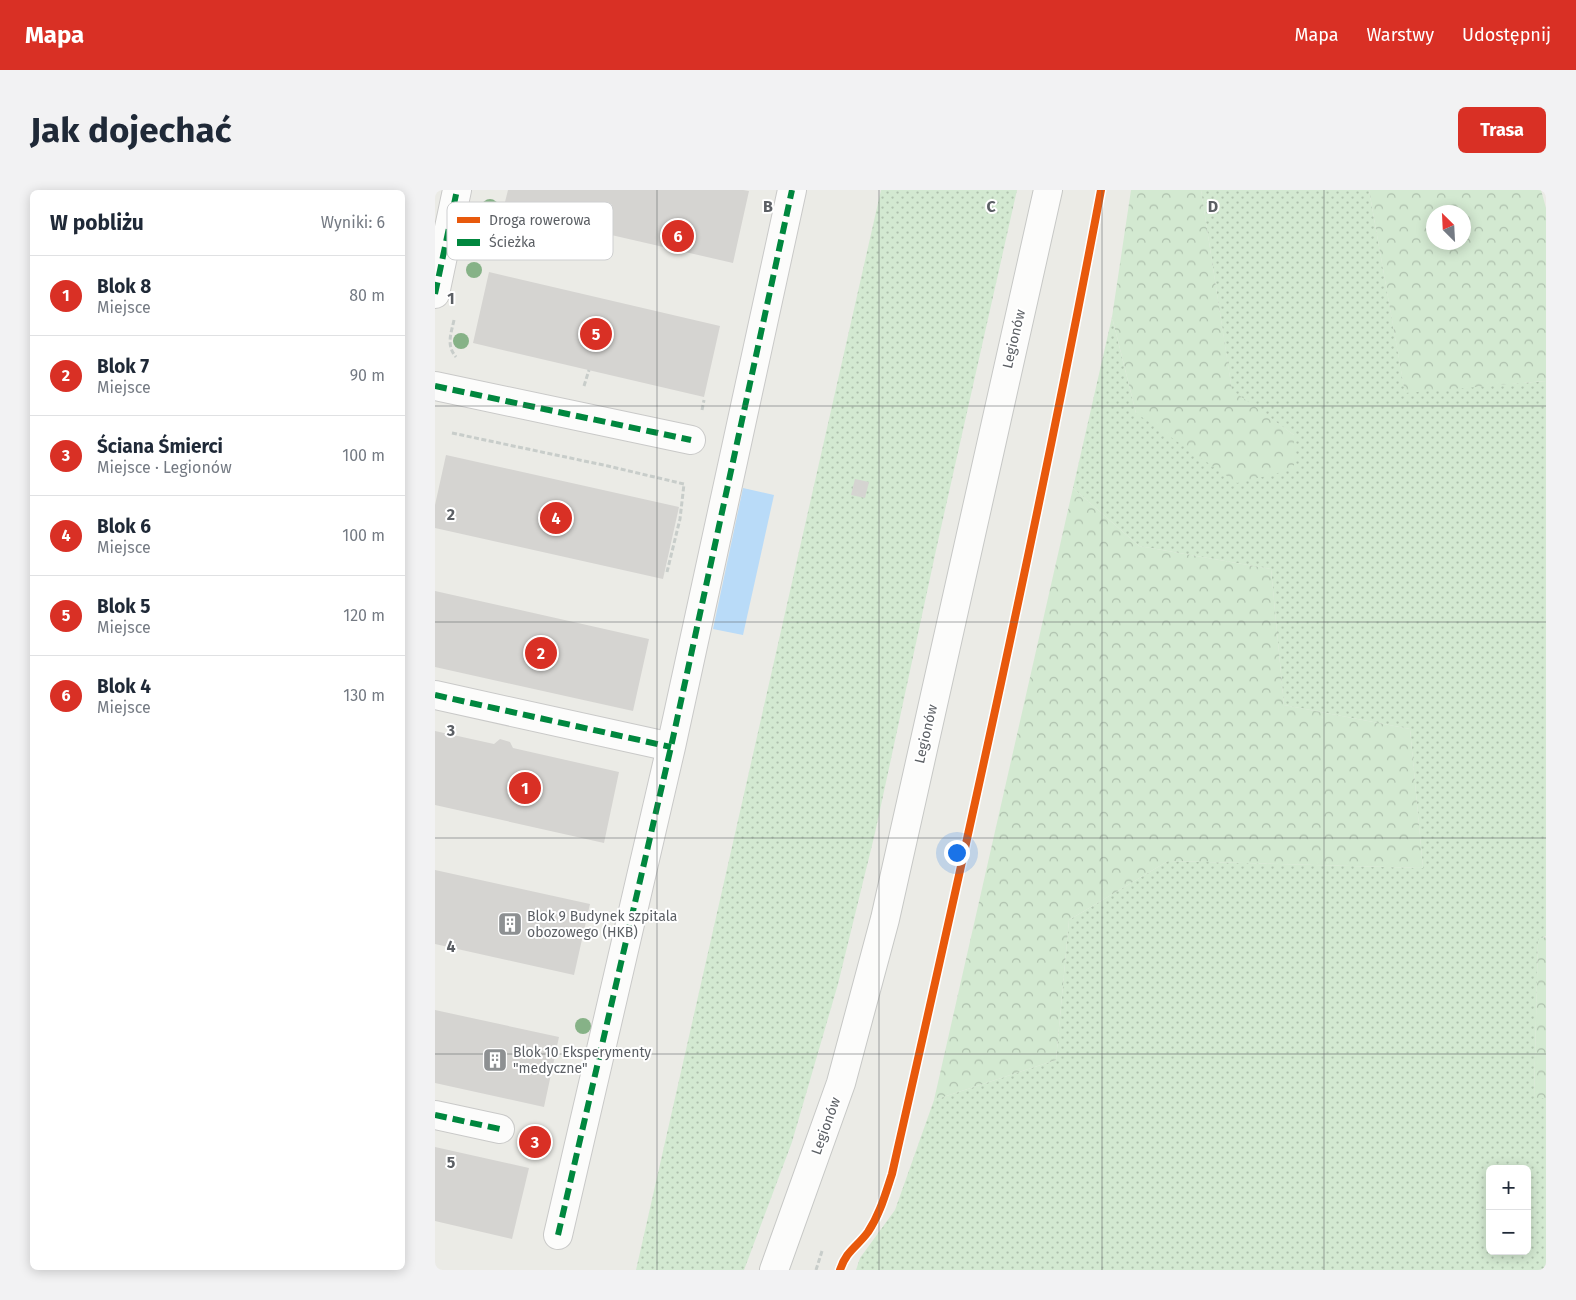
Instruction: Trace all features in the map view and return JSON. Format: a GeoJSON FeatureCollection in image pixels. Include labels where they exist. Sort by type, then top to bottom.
{"type":"FeatureCollection","features":[{"type":"Feature","properties":{"kind":"street"},"geometry":{"type":"LineString","coordinates":[[557,1235],[671,747],[793,190]]}},
{"type":"Feature","properties":{"kind":"street","name":"Legionów"},"geometry":{"type":"LineString","coordinates":[[775,1270],[841,1083],[885,919],[1048,190]]}},
{"type":"Feature","properties":{"kind":"street"},"geometry":{"type":"LineString","coordinates":[[435,294],[447,237]]}},
{"type":"Feature","properties":{"kind":"street"},"geometry":{"type":"LineString","coordinates":[[435,386],[691,440]]}},
{"type":"Feature","properties":{"kind":"street"},"geometry":{"type":"LineString","coordinates":[[435,696],[671,747]]}},
{"type":"Feature","properties":{"kind":"street"},"geometry":{"type":"LineString","coordinates":[[435,1115],[500,1129]]}},
{"type":"Feature","properties":{"kind":"path"},"geometry":{"type":"LineString","coordinates":[[451,433],[684,484],[680,519],[667,572]]}},
{"type":"Feature","properties":{"kind":"path"},"geometry":{"type":"LineString","coordinates":[[816,1270],[822,1251]]}},
{"type":"Feature","properties":{"kind":"green space"},"geometry":{"type":"Polygon","coordinates":[[[881,190],[1017,190],[875,833],[838,984],[792,1142],[744,1270],[636,1270],[881,190]]]}},
{"type":"Feature","properties":{"kind":"green space"},"geometry":{"type":"Polygon","coordinates":[[[1131,190],[1201,190],[1232,390],[1294,435],[1294,469],[1237,483],[1136,413],[1112,317],[1131,190]]]}},
{"type":"Feature","properties":{"kind":"green space"},"geometry":{"type":"Polygon","coordinates":[[[1201,190],[1369,190],[1405,392],[1546,381],[1546,936],[1538,940],[1534,1098],[1546,1098],[1546,1270],[856,1270],[860,1258],[895,1210],[934,1100],[1056,1060],[1069,920],[1168,861],[1423,868],[1410,729],[1284,705],[1271,569],[1139,546],[1073,488],[1112,317],[1136,413],[1294,435],[1232,391],[1201,190]]]}},
{"type":"Feature","properties":{"kind":"green space"},"geometry":{"type":"Polygon","coordinates":[[[1369,190],[1541,190],[1546,208],[1546,381],[1405,393],[1369,190]]]}},
{"type":"Feature","properties":{"kind":"green space"},"geometry":{"type":"Polygon","coordinates":[[[1073,488],[1139,546],[1271,569],[1284,705],[1410,729],[1423,868],[1168,861],[1069,920],[1056,1060],[934,1100],[1073,488]]]}},
{"type":"Feature","properties":{"kind":"green space"},"geometry":{"type":"Polygon","coordinates":[[[1546,937],[1546,1098],[1534,1099],[1538,939],[1546,937]]]}},
{"type":"Feature","properties":{"kind":"water"},"geometry":{"type":"Polygon","coordinates":[[[743,488],[774,495],[743,635],[713,629],[743,488]]]}},
{"type":"Feature","properties":{"kind":"building"},"geometry":{"type":"Polygon","coordinates":[[[508,190],[749,191],[733,263],[613,235],[613,202],[505,202],[508,190]]]}},
{"type":"Feature","properties":{"kind":"building"},"geometry":{"type":"Polygon","coordinates":[[[489,272],[720,326],[704,397],[473,343],[489,272]]]}},
{"type":"Feature","properties":{"kind":"building"},"geometry":{"type":"Polygon","coordinates":[[[446,455],[679,507],[663,579],[435,528],[435,505],[446,455]]]}},
{"type":"Feature","properties":{"kind":"building"},"geometry":{"type":"Polygon","coordinates":[[[855,479],[869,482],[865,498],[851,495],[855,479]]]}},
{"type":"Feature","properties":{"kind":"building"},"geometry":{"type":"Polygon","coordinates":[[[435,591],[649,639],[633,711],[435,667],[435,591]]]}},
{"type":"Feature","properties":{"kind":"building"},"geometry":{"type":"Polygon","coordinates":[[[435,731],[494,744],[500,739],[510,742],[513,748],[619,772],[604,843],[435,805],[435,731]]]}},
{"type":"Feature","properties":{"kind":"building","name":"Blok 9 Budynek szpitala obozowego (HKB)"},"geometry":{"type":"Polygon","coordinates":[[[435,870],[590,904],[574,975],[435,944],[435,870]]]}},
{"type":"Feature","properties":{"kind":"building","name":"Blok 10 Eksperymenty \"medyczne\""},"geometry":{"type":"Polygon","coordinates":[[[435,1010],[559,1037],[544,1107],[435,1083],[435,1010]]]}},
{"type":"Feature","properties":{"kind":"building"},"geometry":{"type":"Polygon","coordinates":[[[435,1147],[529,1168],[512,1239],[435,1221],[435,1147]]]}},
{"type":"Feature","properties":{"kind":"marked path"},"geometry":{"type":"LineString","coordinates":[[454,202],[457,190]]}},
{"type":"Feature","properties":{"kind":"marked path"},"geometry":{"type":"LineString","coordinates":[[558,1235],[671,747],[792,190]]}},
{"type":"Feature","properties":{"kind":"marked path"},"geometry":{"type":"LineString","coordinates":[[435,294],[447,237]]}},
{"type":"Feature","properties":{"kind":"marked path"},"geometry":{"type":"LineString","coordinates":[[435,386],[691,440]]}},
{"type":"Feature","properties":{"kind":"marked path"},"geometry":{"type":"LineString","coordinates":[[435,695],[671,747]]}},
{"type":"Feature","properties":{"kind":"marked path"},"geometry":{"type":"LineString","coordinates":[[435,1115],[500,1129]]}},
{"type":"Feature","properties":{"kind":"cycle path"},"geometry":{"type":"LineString","coordinates":[[840,1270],[842,1264],[868,1232],[876,1218],[892,1174],[1027,560],[1101,190]]}},
{"type":"Feature","properties":{"kind":"place","name":"Blok 4"},"geometry":{"type":"Point","coordinates":[678,236]}},
{"type":"Feature","properties":{"kind":"place","name":"Blok 5"},"geometry":{"type":"Point","coordinates":[596,334]}},
{"type":"Feature","properties":{"kind":"place","name":"Blok 6"},"geometry":{"type":"Point","coordinates":[556,518]}},
{"type":"Feature","properties":{"kind":"place","name":"Blok 7"},"geometry":{"type":"Point","coordinates":[541,653]}},
{"type":"Feature","properties":{"kind":"place","name":"Blok 8"},"geometry":{"type":"Point","coordinates":[525,788]}},
{"type":"Feature","properties":{"kind":"place","name":"Blok 9 Budynek szpitala obozowego (HKB)"},"geometry":{"type":"Point","coordinates":[510,924]}},
{"type":"Feature","properties":{"kind":"place","name":"Blok 10 Eksperymenty \"medyczne\""},"geometry":{"type":"Point","coordinates":[495,1060]}},
{"type":"Feature","properties":{"kind":"place","name":"Ściana Śmierci"},"geometry":{"type":"Point","coordinates":[535,1142]}}]}
